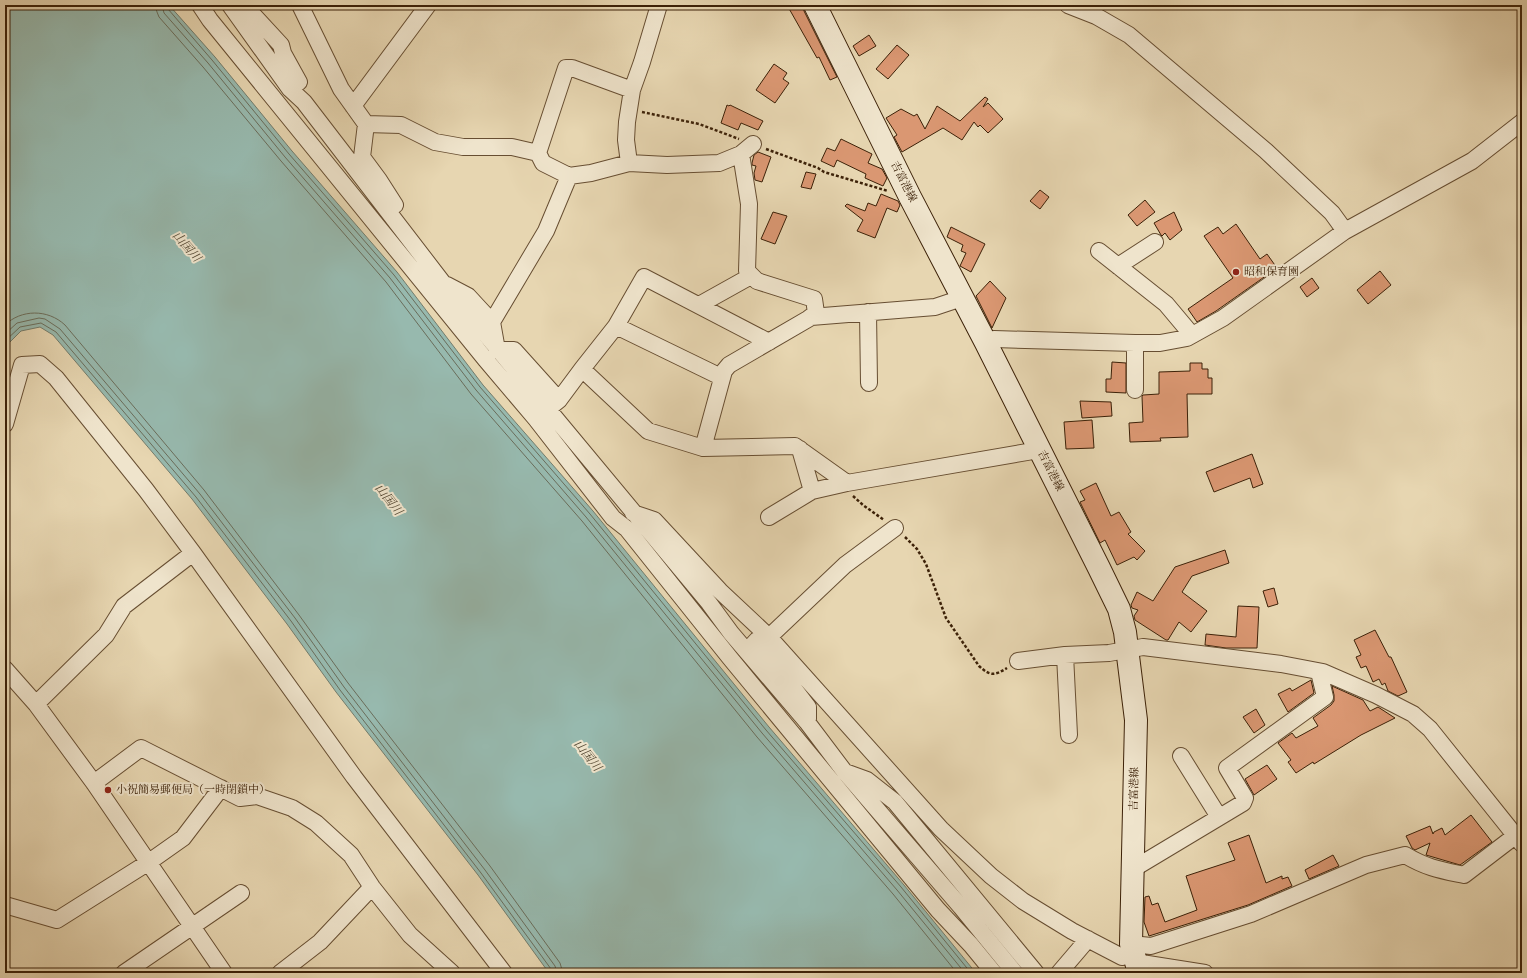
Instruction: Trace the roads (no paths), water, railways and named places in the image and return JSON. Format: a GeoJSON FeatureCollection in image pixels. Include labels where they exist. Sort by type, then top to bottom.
{"type":"FeatureCollection","features":[{"type":"Feature","properties":{"kind":"main road","name":"吉富港線"},"geometry":{"type":"LineString","coordinates":[[815,5],[910,197],[986,343],[1119,609],[1128,651],[1136,720],[1133,869],[1135,958]]}},
{"type":"Feature","properties":{"kind":"street"},"geometry":{"type":"LineString","coordinates":[[200,5],[210,20],[282,110],[542,415],[633,513],[731,633],[748,647],[844,771],[875,817],[934,896],[938,910],[971,945],[994,973]]}},
{"type":"Feature","properties":{"kind":"street"},"geometry":{"type":"LineString","coordinates":[[210,5],[235,51]]}},
{"type":"Feature","properties":{"kind":"street"},"geometry":{"type":"LineString","coordinates":[[230,5],[290,89],[304,102],[357,161],[409,239],[442,283],[491,355]]}},
{"type":"Feature","properties":{"kind":"street"},"geometry":{"type":"LineString","coordinates":[[244,5],[281,44],[283,53],[299,82],[290,89]]}},
{"type":"Feature","properties":{"kind":"street"},"geometry":{"type":"LineString","coordinates":[[300,5],[341,89],[366,124],[357,161]]}},
{"type":"Feature","properties":{"kind":"street"},"geometry":{"type":"LineString","coordinates":[[353,106],[428,5]]}},
{"type":"Feature","properties":{"kind":"street"},"geometry":{"type":"LineString","coordinates":[[629,163],[626,140],[632,90],[642,62],[658,5]]}},
{"type":"Feature","properties":{"kind":"street"},"geometry":{"type":"LineString","coordinates":[[1068,5],[1096,16],[1129,35],[1266,151],[1332,213],[1345,231]]}},
{"type":"Feature","properties":{"kind":"street"},"geometry":{"type":"LineString","coordinates":[[632,90],[572,68],[566,68],[538,153],[543,163],[569,176],[587,174],[629,163],[667,165],[719,163],[747,149],[749,204],[747,271],[758,281],[814,299],[816,313],[770,342],[729,365],[724,371],[703,448]]}},
{"type":"Feature","properties":{"kind":"street"},"geometry":{"type":"LineString","coordinates":[[282,110],[304,102]]}},
{"type":"Feature","properties":{"kind":"street"},"geometry":{"type":"LineString","coordinates":[[986,343],[994,339],[1135,344],[1160,343],[1178,340],[1192,335],[1224,318],[1345,231],[1472,161],[1522,122]]}},
{"type":"Feature","properties":{"kind":"street"},"geometry":{"type":"LineString","coordinates":[[366,124],[401,125],[435,142],[463,147],[512,147],[538,153]]}},
{"type":"Feature","properties":{"kind":"street"},"geometry":{"type":"LineString","coordinates":[[491,355],[492,322],[546,231],[569,176]]}},
{"type":"Feature","properties":{"kind":"street"},"geometry":{"type":"LineString","coordinates":[[1118,266],[1155,242]]}},
{"type":"Feature","properties":{"kind":"street"},"geometry":{"type":"LineString","coordinates":[[1099,251],[1166,304],[1192,335]]}},
{"type":"Feature","properties":{"kind":"street"},"geometry":{"type":"LineString","coordinates":[[699,305],[751,276]]}},
{"type":"Feature","properties":{"kind":"street"},"geometry":{"type":"LineString","coordinates":[[542,415],[559,400],[616,326],[644,277],[770,342]]}},
{"type":"Feature","properties":{"kind":"street"},"geometry":{"type":"LineString","coordinates":[[442,283],[468,296],[492,322]]}},
{"type":"Feature","properties":{"kind":"street"},"geometry":{"type":"LineString","coordinates":[[811,317],[935,307],[962,298]]}},
{"type":"Feature","properties":{"kind":"street"},"geometry":{"type":"LineString","coordinates":[[868,312],[869,383]]}},
{"type":"Feature","properties":{"kind":"street"},"geometry":{"type":"LineString","coordinates":[[616,326],[722,377]]}},
{"type":"Feature","properties":{"kind":"street"},"geometry":{"type":"LineString","coordinates":[[1135,344],[1135,390]]}},
{"type":"Feature","properties":{"kind":"street"},"geometry":{"type":"LineString","coordinates":[[491,355],[514,350],[559,400]]}},
{"type":"Feature","properties":{"kind":"street"},"geometry":{"type":"LineString","coordinates":[[5,424],[22,365],[40,364],[56,378],[146,490],[354,777],[504,973]]}},
{"type":"Feature","properties":{"kind":"street"},"geometry":{"type":"LineString","coordinates":[[582,369],[648,431],[703,448],[795,446],[847,483]]}},
{"type":"Feature","properties":{"kind":"street"},"geometry":{"type":"LineString","coordinates":[[542,415],[564,456],[613,518],[627,529],[748,647],[927,813],[941,829],[991,876],[1035,908],[1088,939],[1122,956],[1205,973]]}},
{"type":"Feature","properties":{"kind":"street"},"geometry":{"type":"LineString","coordinates":[[800,449],[812,491]]}},
{"type":"Feature","properties":{"kind":"street"},"geometry":{"type":"LineString","coordinates":[[769,517],[812,491],[847,483],[1039,450]]}},
{"type":"Feature","properties":{"kind":"street"},"geometry":{"type":"LineString","coordinates":[[564,456],[614,505],[654,520],[720,591],[789,728],[875,817],[902,838],[1015,973]]}},
{"type":"Feature","properties":{"kind":"street"},"geometry":{"type":"LineString","coordinates":[[748,647],[845,565],[895,528]]}},
{"type":"Feature","properties":{"kind":"street"},"geometry":{"type":"LineString","coordinates":[[36,704],[106,635],[124,606],[193,553]]}},
{"type":"Feature","properties":{"kind":"street"},"geometry":{"type":"LineString","coordinates":[[1018,661],[1065,655],[1128,651],[1143,647],[1281,664],[1319,672],[1376,695],[1413,714],[1430,729],[1519,840],[1464,875],[1422,865],[1405,855],[1366,865],[1251,914],[1151,946],[1135,958]]}},
{"type":"Feature","properties":{"kind":"street"},"geometry":{"type":"LineString","coordinates":[[1065,655],[1069,735]]}},
{"type":"Feature","properties":{"kind":"street"},"geometry":{"type":"LineString","coordinates":[[5,669],[36,704],[94,783],[224,973]]}},
{"type":"Feature","properties":{"kind":"street"},"geometry":{"type":"LineString","coordinates":[[1133,869],[1243,803],[1245,798],[1227,768],[1325,698],[1319,672]]}},
{"type":"Feature","properties":{"kind":"street"},"geometry":{"type":"LineString","coordinates":[[789,728],[807,722]]}},
{"type":"Feature","properties":{"kind":"street"},"geometry":{"type":"LineString","coordinates":[[94,783],[141,748],[240,798],[257,796],[292,808],[316,823],[351,855],[372,887],[410,935],[452,973]]}},
{"type":"Feature","properties":{"kind":"street"},"geometry":{"type":"LineString","coordinates":[[1181,756],[1219,817]]}},
{"type":"Feature","properties":{"kind":"street"},"geometry":{"type":"LineString","coordinates":[[844,771],[867,780],[895,802],[1036,973]]}},
{"type":"Feature","properties":{"kind":"street"},"geometry":{"type":"LineString","coordinates":[[5,904],[57,920],[149,862],[183,838],[221,788]]}},
{"type":"Feature","properties":{"kind":"street"},"geometry":{"type":"LineString","coordinates":[[902,838],[927,813]]}},
{"type":"Feature","properties":{"kind":"street"},"geometry":{"type":"LineString","coordinates":[[280,973],[320,942],[372,887]]}},
{"type":"Feature","properties":{"kind":"street"},"geometry":{"type":"LineString","coordinates":[[124,973],[241,893]]}},
{"type":"Feature","properties":{"kind":"street"},"geometry":{"type":"LineString","coordinates":[[961,907],[972,894]]}},
{"type":"Feature","properties":{"kind":"street"},"geometry":{"type":"LineString","coordinates":[[971,945],[982,934]]}},
{"type":"Feature","properties":{"kind":"street"},"geometry":{"type":"LineString","coordinates":[[1059,973],[1088,939]]}},
{"type":"Feature","properties":{"kind":"water","name":"山国川"},"geometry":{"type":"Polygon","coordinates":[[[5,5],[169,5],[215,57],[292,151],[397,272],[483,385],[593,511],[769,727],[904,885],[976,973],[549,973],[478,875],[336,692],[287,624],[192,499],[53,335],[40,327],[21,331],[5,347],[5,5]]]}},
{"type":"Feature","properties":{"kind":"waterway"},"geometry":{"type":"LineString","coordinates":[[1517,5],[1522,9]]}},
{"type":"Feature","properties":{"kind":"place","name":"昭和保育園"},"geometry":{"type":"Point","coordinates":[1236,272]}},
{"type":"Feature","properties":{"kind":"place","name":"小祝簡易郵便局（一時閉鎖中）"},"geometry":{"type":"Point","coordinates":[108,790]}}]}
